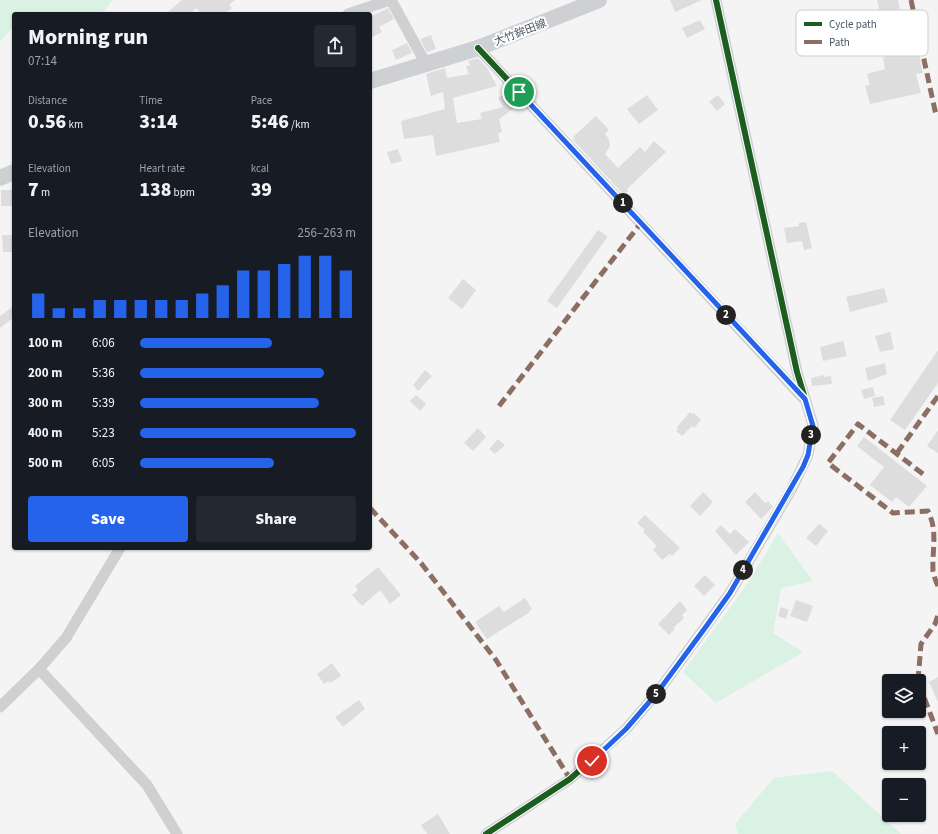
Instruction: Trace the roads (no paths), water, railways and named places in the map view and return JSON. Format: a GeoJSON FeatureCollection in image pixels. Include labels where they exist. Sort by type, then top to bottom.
{"type":"FeatureCollection","features":[{"type":"Feature","properties":{"kind":"main road","name":"大竹鉾田線"},"geometry":{"type":"LineString","coordinates":[[372,80],[478,48],[599,0]]}},
{"type":"Feature","properties":{"kind":"main road"},"geometry":{"type":"LineString","coordinates":[[0,178],[12,173]]}},
{"type":"Feature","properties":{"kind":"street"},"geometry":{"type":"LineString","coordinates":[[354,12],[391,0],[426,64]]}},
{"type":"Feature","properties":{"kind":"street"},"geometry":{"type":"LineString","coordinates":[[486,834],[570,779],[621,734],[657,693],[730,593],[803,467],[808,455],[813,426],[797,372],[716,0]]}},
{"type":"Feature","properties":{"kind":"street"},"geometry":{"type":"LineString","coordinates":[[478,48],[805,399]]}},
{"type":"Feature","properties":{"kind":"street"},"geometry":{"type":"LineString","coordinates":[[0,707],[39,669],[66,638],[119,550]]}},
{"type":"Feature","properties":{"kind":"street"},"geometry":{"type":"LineString","coordinates":[[39,669],[147,785],[177,834]]}}]}
